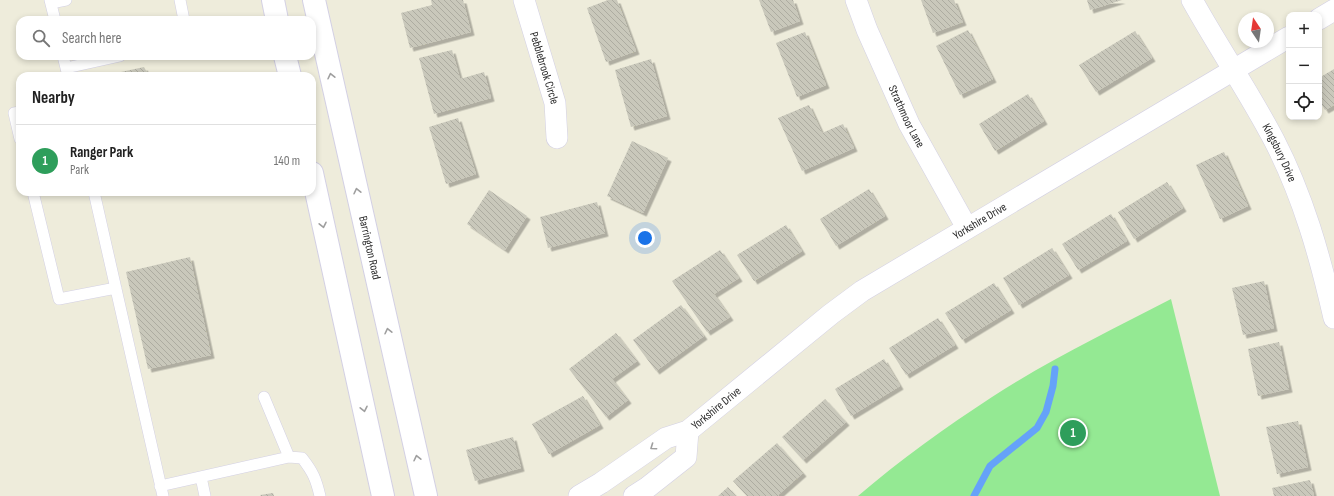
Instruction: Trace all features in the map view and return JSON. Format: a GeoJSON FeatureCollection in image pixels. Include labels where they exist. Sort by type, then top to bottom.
{"type":"FeatureCollection","features":[{"type":"Feature","properties":{"kind":"main road"},"geometry":{"type":"LineString","coordinates":[[273,0],[276,16]]}},
{"type":"Feature","properties":{"kind":"main road","name":"Barrington Road"},"geometry":{"type":"LineString","coordinates":[[314,0],[426,496]]}},
{"type":"Feature","properties":{"kind":"main road"},"geometry":{"type":"LineString","coordinates":[[287,60],[289,72]]}},
{"type":"Feature","properties":{"kind":"main road"},"geometry":{"type":"LineString","coordinates":[[316,193],[383,496]]}},
{"type":"Feature","properties":{"kind":"street","name":"Pebblebrook Circle"},"geometry":{"type":"LineString","coordinates":[[524,0],[555,103],[557,138]]}},
{"type":"Feature","properties":{"kind":"street","name":"Strathmoor Lane"},"geometry":{"type":"LineString","coordinates":[[856,0],[909,124],[967,228]]}},
{"type":"Feature","properties":{"kind":"street","name":"Kingsbury Drive"},"geometry":{"type":"LineString","coordinates":[[1192,0],[1274,139],[1290,173],[1316,243],[1334,318]]}},
{"type":"Feature","properties":{"kind":"street"},"geometry":{"type":"LineString","coordinates":[[1322,17],[1334,10]]}},
{"type":"Feature","properties":{"kind":"street","name":"Yorkshire Drive"},"geometry":{"type":"LineString","coordinates":[[579,496],[601,483],[666,438],[688,431],[831,314],[868,288],[1286,39]]}},
{"type":"Feature","properties":{"kind":"street","name":"Yorkshire Drive"},"geometry":{"type":"LineString","coordinates":[[634,496],[648,487],[686,457],[688,431]]}},
{"type":"Feature","properties":{"kind":"lane"},"geometry":{"type":"LineString","coordinates":[[54,16],[51,2],[66,0]]}},
{"type":"Feature","properties":{"kind":"lane"},"geometry":{"type":"LineString","coordinates":[[180,0],[183,16]]}},
{"type":"Feature","properties":{"kind":"lane"},"geometry":{"type":"LineString","coordinates":[[64,60],[67,72],[107,60]]}},
{"type":"Feature","properties":{"kind":"lane"},"geometry":{"type":"LineString","coordinates":[[16,113],[14,114],[16,122]]}},
{"type":"Feature","properties":{"kind":"lane"},"geometry":{"type":"LineString","coordinates":[[34,196],[59,299],[116,288]]}},
{"type":"Feature","properties":{"kind":"lane"},"geometry":{"type":"LineString","coordinates":[[95,196],[162,491],[200,477],[289,457],[302,458],[309,466],[316,477],[320,496]]}},
{"type":"Feature","properties":{"kind":"lane"},"geometry":{"type":"LineString","coordinates":[[264,398],[289,457]]}},
{"type":"Feature","properties":{"kind":"lane"},"geometry":{"type":"LineString","coordinates":[[200,477],[205,496]]}},
{"type":"Feature","properties":{"kind":"green space"},"geometry":{"type":"Polygon","coordinates":[[[1171,299],[1220,496],[858,496],[924,444],[1014,383],[1058,358],[1171,299]]]}},
{"type":"Feature","properties":{"kind":"building"},"geometry":{"type":"Polygon","coordinates":[[[431,0],[463,0],[471,32],[410,48],[401,13],[432,5],[431,0]]]}},
{"type":"Feature","properties":{"kind":"building"},"geometry":{"type":"Polygon","coordinates":[[[608,0],[617,0],[636,51],[606,62],[587,8],[608,0]]]}},
{"type":"Feature","properties":{"kind":"building"},"geometry":{"type":"Polygon","coordinates":[[[759,0],[793,0],[800,21],[771,32],[759,0]]]}},
{"type":"Feature","properties":{"kind":"building"},"geometry":{"type":"Polygon","coordinates":[[[921,0],[954,0],[963,22],[933,33],[921,0]]]}},
{"type":"Feature","properties":{"kind":"building"},"geometry":{"type":"Polygon","coordinates":[[[1087,0],[1122,0],[1090,10],[1087,0]]]}},
{"type":"Feature","properties":{"kind":"building"},"geometry":{"type":"Polygon","coordinates":[[[968,30],[993,79],[960,95],[936,46],[968,30]]]}},
{"type":"Feature","properties":{"kind":"building"},"geometry":{"type":"Polygon","coordinates":[[[1135,31],[1152,58],[1096,92],[1079,65],[1135,31]]]}},
{"type":"Feature","properties":{"kind":"building"},"geometry":{"type":"Polygon","coordinates":[[[805,32],[826,85],[797,97],[776,43],[805,32]]]}},
{"type":"Feature","properties":{"kind":"building"},"geometry":{"type":"Polygon","coordinates":[[[452,50],[460,79],[484,72],[491,98],[434,114],[419,58],[452,50]]]}},
{"type":"Feature","properties":{"kind":"building"},"geometry":{"type":"Polygon","coordinates":[[[651,59],[667,116],[631,127],[615,70],[651,59]]]}},
{"type":"Feature","properties":{"kind":"building"},"geometry":{"type":"Polygon","coordinates":[[[144,67],[147,72],[121,72],[144,67]]]}},
{"type":"Feature","properties":{"kind":"building"},"geometry":{"type":"Polygon","coordinates":[[[1334,69],[1334,105],[1325,110],[1322,105],[1322,76],[1334,69]]]}},
{"type":"Feature","properties":{"kind":"building"},"geometry":{"type":"Polygon","coordinates":[[[1028,94],[1044,121],[995,151],[979,124],[1028,94]]]}},
{"type":"Feature","properties":{"kind":"building"},"geometry":{"type":"Polygon","coordinates":[[[809,105],[822,133],[843,124],[854,148],[802,171],[778,118],[809,105]]]}},
{"type":"Feature","properties":{"kind":"building"},"geometry":{"type":"Polygon","coordinates":[[[458,118],[476,174],[446,184],[429,127],[458,118]]]}},
{"type":"Feature","properties":{"kind":"building"},"geometry":{"type":"Polygon","coordinates":[[[632,141],[668,158],[643,213],[607,196],[632,141]]]}},
{"type":"Feature","properties":{"kind":"building"},"geometry":{"type":"Polygon","coordinates":[[[1224,152],[1248,206],[1220,219],[1196,165],[1224,152]]]}},
{"type":"Feature","properties":{"kind":"building"},"geometry":{"type":"Polygon","coordinates":[[[1167,182],[1183,208],[1134,239],[1118,212],[1167,182]]]}},
{"type":"Feature","properties":{"kind":"building"},"geometry":{"type":"Polygon","coordinates":[[[869,189],[885,216],[836,246],[820,219],[869,189]]]}},
{"type":"Feature","properties":{"kind":"building"},"geometry":{"type":"Polygon","coordinates":[[[489,190],[527,216],[505,250],[467,224],[489,190]]]}},
{"type":"Feature","properties":{"kind":"building"},"geometry":{"type":"Polygon","coordinates":[[[597,202],[605,233],[548,248],[540,217],[597,202]]]}},
{"type":"Feature","properties":{"kind":"building"},"geometry":{"type":"Polygon","coordinates":[[[1111,214],[1127,241],[1078,270],[1062,244],[1111,214]]]}},
{"type":"Feature","properties":{"kind":"building"},"geometry":{"type":"Polygon","coordinates":[[[786,225],[802,251],[754,281],[737,255],[786,225]]]}},
{"type":"Feature","properties":{"kind":"building"},"geometry":{"type":"Polygon","coordinates":[[[1052,248],[1069,275],[1019,305],[1003,278],[1052,248]]]}},
{"type":"Feature","properties":{"kind":"building"},"geometry":{"type":"Polygon","coordinates":[[[720,250],[739,278],[714,294],[730,317],[707,332],[672,281],[720,250]]]}},
{"type":"Feature","properties":{"kind":"building"},"geometry":{"type":"Polygon","coordinates":[[[190,257],[211,355],[148,369],[126,272],[190,257]]]}},
{"type":"Feature","properties":{"kind":"building"},"geometry":{"type":"Polygon","coordinates":[[[1264,281],[1274,328],[1243,335],[1232,288],[1264,281]]]}},
{"type":"Feature","properties":{"kind":"building"},"geometry":{"type":"Polygon","coordinates":[[[994,283],[1011,310],[962,340],[945,313],[994,283]]]}},
{"type":"Feature","properties":{"kind":"building"},"geometry":{"type":"Polygon","coordinates":[[[681,305],[704,336],[656,371],[633,340],[681,305]]]}},
{"type":"Feature","properties":{"kind":"building"},"geometry":{"type":"Polygon","coordinates":[[[938,318],[955,345],[906,375],[889,348],[938,318]]]}},
{"type":"Feature","properties":{"kind":"building"},"geometry":{"type":"Polygon","coordinates":[[[616,333],[637,361],[612,379],[628,400],[606,417],[569,369],[616,333]]]}},
{"type":"Feature","properties":{"kind":"building"},"geometry":{"type":"Polygon","coordinates":[[[1279,342],[1289,389],[1258,396],[1248,349],[1279,342]]]}},
{"type":"Feature","properties":{"kind":"building"},"geometry":{"type":"Polygon","coordinates":[[[884,359],[900,386],[851,416],[835,389],[884,359]]]}},
{"type":"Feature","properties":{"kind":"building"},"geometry":{"type":"Polygon","coordinates":[[[583,396],[600,425],[549,454],[532,424],[583,396]]]}},
{"type":"Feature","properties":{"kind":"building"},"geometry":{"type":"Polygon","coordinates":[[[825,399],[846,422],[803,460],[782,437],[825,399]]]}},
{"type":"Feature","properties":{"kind":"building"},"geometry":{"type":"Polygon","coordinates":[[[1298,421],[1308,467],[1277,474],[1266,427],[1298,421]]]}},
{"type":"Feature","properties":{"kind":"building"},"geometry":{"type":"Polygon","coordinates":[[[513,437],[521,468],[475,481],[466,450],[513,437]]]}},
{"type":"Feature","properties":{"kind":"building"},"geometry":{"type":"Polygon","coordinates":[[[777,443],[803,473],[778,495],[779,496],[747,496],[733,481],[777,443]]]}},
{"type":"Feature","properties":{"kind":"building"},"geometry":{"type":"Polygon","coordinates":[[[1310,480],[1314,496],[1274,496],[1272,488],[1310,480]]]}},
{"type":"Feature","properties":{"kind":"building"},"geometry":{"type":"Polygon","coordinates":[[[728,487],[736,496],[718,496],[728,487]]]}},
{"type":"Feature","properties":{"kind":"building"},"geometry":{"type":"Polygon","coordinates":[[[273,493],[274,496],[260,495],[273,493]]]}},
{"type":"Feature","properties":{"kind":"waterway"},"geometry":{"type":"LineString","coordinates":[[974,496],[990,466],[1037,428],[1046,412],[1053,386],[1055,369]]}},
{"type":"Feature","properties":{"kind":"place","name":"Ranger Park"},"geometry":{"type":"Point","coordinates":[1073,433]}}]}
